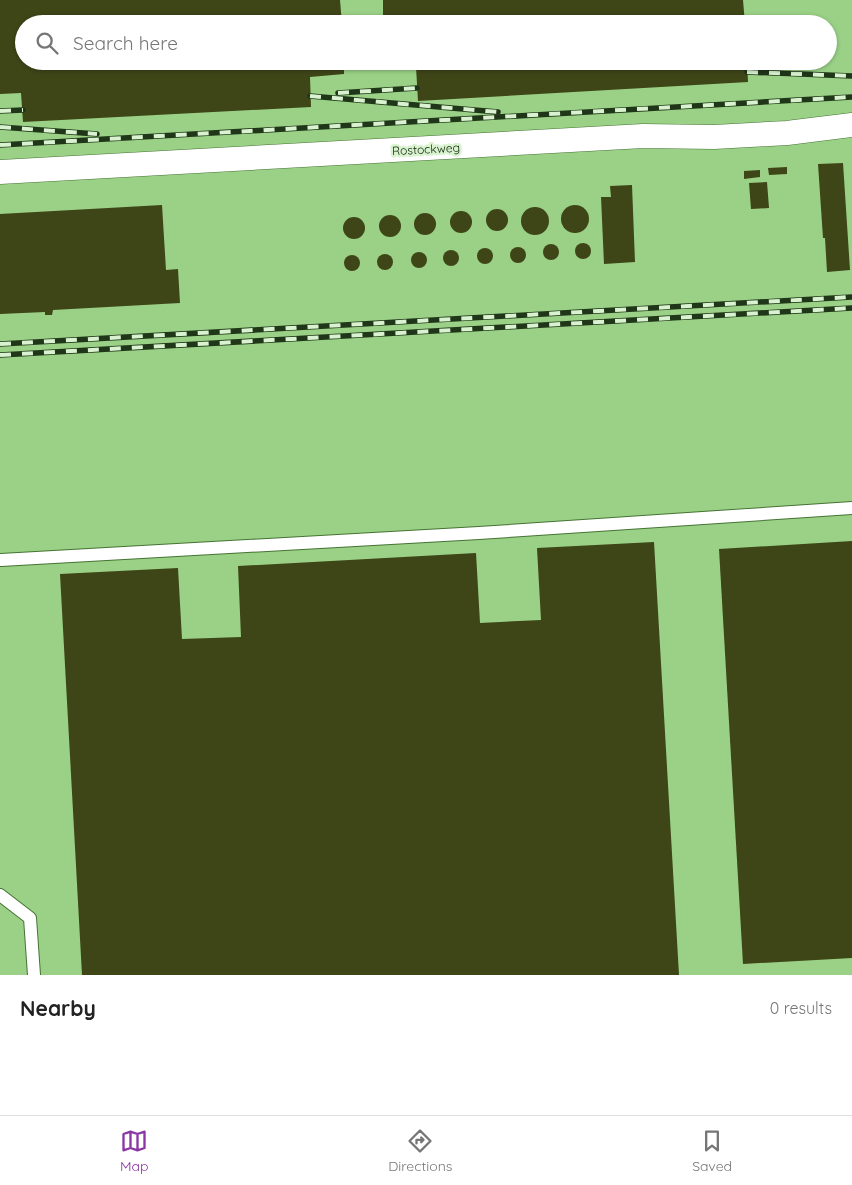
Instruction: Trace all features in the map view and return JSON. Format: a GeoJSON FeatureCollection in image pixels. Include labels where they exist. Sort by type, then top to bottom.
{"type":"FeatureCollection","features":[{"type":"Feature","properties":{"kind":"street","name":"Rostockweg"},"geometry":{"type":"LineString","coordinates":[[0,172],[643,136],[714,137],[787,133],[852,125]]}},
{"type":"Feature","properties":{"kind":"lane"},"geometry":{"type":"LineString","coordinates":[[1,560],[469,534],[852,508]]}},
{"type":"Feature","properties":{"kind":"lane"},"geometry":{"type":"LineString","coordinates":[[0,895],[30,918],[34,975]]}},
{"type":"Feature","properties":{"kind":"shaded area"},"geometry":{"type":"Polygon","coordinates":[[[0,0],[852,0],[852,975],[0,975],[0,0]]]}},
{"type":"Feature","properties":{"kind":"building"},"geometry":{"type":"Polygon","coordinates":[[[0,0],[340,0],[341,15],[15,15],[15,70],[344,70],[344,74],[310,77],[311,107],[23,122],[21,93],[0,94],[0,0]]]}},
{"type":"Feature","properties":{"kind":"building"},"geometry":{"type":"Polygon","coordinates":[[[383,0],[743,0],[744,15],[383,15],[383,0]]]}},
{"type":"Feature","properties":{"kind":"building"},"geometry":{"type":"Polygon","coordinates":[[[416,70],[747,70],[748,82],[418,101],[416,70]]]}},
{"type":"Feature","properties":{"kind":"building"},"geometry":{"type":"Polygon","coordinates":[[[843,163],[850,270],[827,272],[818,164],[843,163]]]}},
{"type":"Feature","properties":{"kind":"building"},"geometry":{"type":"Polygon","coordinates":[[[787,167],[787,174],[769,175],[768,168],[787,167]]]}},
{"type":"Feature","properties":{"kind":"building"},"geometry":{"type":"Polygon","coordinates":[[[760,170],[760,177],[744,179],[744,171],[760,170]]]}},
{"type":"Feature","properties":{"kind":"building"},"geometry":{"type":"Polygon","coordinates":[[[767,182],[769,208],[751,209],[749,183],[767,182]]]}},
{"type":"Feature","properties":{"kind":"building"},"geometry":{"type":"Polygon","coordinates":[[[632,185],[635,262],[604,264],[601,197],[611,197],[610,186],[632,185]]]}},
{"type":"Feature","properties":{"kind":"building"},"geometry":{"type":"Polygon","coordinates":[[[162,205],[166,270],[178,269],[180,303],[53,310],[52,315],[45,315],[45,312],[0,314],[0,214],[162,205]]]}},
{"type":"Feature","properties":{"kind":"building"},"geometry":{"type":"Polygon","coordinates":[[[575,205],[585,209],[589,219],[585,229],[575,233],[565,229],[561,219],[565,209],[575,205]]]}},
{"type":"Feature","properties":{"kind":"building"},"geometry":{"type":"Polygon","coordinates":[[[535,207],[545,211],[549,221],[545,231],[535,235],[525,231],[521,221],[525,211],[535,207]]]}},
{"type":"Feature","properties":{"kind":"building"},"geometry":{"type":"Polygon","coordinates":[[[497,209],[505,212],[508,220],[505,228],[497,231],[489,228],[486,220],[489,212],[497,209]]]}},
{"type":"Feature","properties":{"kind":"building"},"geometry":{"type":"Polygon","coordinates":[[[461,211],[469,214],[472,222],[469,230],[461,233],[453,230],[450,222],[453,214],[461,211]]]}},
{"type":"Feature","properties":{"kind":"building"},"geometry":{"type":"Polygon","coordinates":[[[425,213],[433,216],[436,224],[433,232],[425,235],[417,232],[414,224],[417,216],[425,213]]]}},
{"type":"Feature","properties":{"kind":"building"},"geometry":{"type":"Polygon","coordinates":[[[390,215],[398,218],[401,226],[398,234],[390,237],[382,234],[379,226],[382,218],[390,215]]]}},
{"type":"Feature","properties":{"kind":"building"},"geometry":{"type":"Polygon","coordinates":[[[354,217],[362,220],[365,228],[362,236],[354,239],[346,236],[343,228],[346,220],[354,217]]]}},
{"type":"Feature","properties":{"kind":"building"},"geometry":{"type":"Polygon","coordinates":[[[583,243],[591,251],[583,259],[575,251],[583,243]]]}},
{"type":"Feature","properties":{"kind":"building"},"geometry":{"type":"Polygon","coordinates":[[[551,244],[559,252],[551,260],[543,252],[551,244]]]}},
{"type":"Feature","properties":{"kind":"building"},"geometry":{"type":"Polygon","coordinates":[[[518,247],[526,255],[518,263],[510,255],[518,247]]]}},
{"type":"Feature","properties":{"kind":"building"},"geometry":{"type":"Polygon","coordinates":[[[485,248],[493,256],[485,264],[477,256],[485,248]]]}},
{"type":"Feature","properties":{"kind":"building"},"geometry":{"type":"Polygon","coordinates":[[[451,250],[459,258],[451,266],[443,258],[451,250]]]}},
{"type":"Feature","properties":{"kind":"building"},"geometry":{"type":"Polygon","coordinates":[[[419,252],[427,260],[419,268],[411,260],[419,252]]]}},
{"type":"Feature","properties":{"kind":"building"},"geometry":{"type":"Polygon","coordinates":[[[385,254],[393,262],[385,270],[377,262],[385,254]]]}},
{"type":"Feature","properties":{"kind":"building"},"geometry":{"type":"Polygon","coordinates":[[[352,255],[360,263],[352,271],[344,263],[352,255]]]}},
{"type":"Feature","properties":{"kind":"building"},"geometry":{"type":"Polygon","coordinates":[[[852,541],[852,958],[743,964],[719,549],[852,541]]]}},
{"type":"Feature","properties":{"kind":"building"},"geometry":{"type":"Polygon","coordinates":[[[654,542],[679,975],[82,975],[60,574],[178,568],[182,639],[241,637],[238,566],[476,553],[480,623],[541,620],[537,548],[654,542]]]}},
{"type":"Feature","properties":{"kind":"railway"},"geometry":{"type":"LineString","coordinates":[[747,72],[852,76]]}},
{"type":"Feature","properties":{"kind":"railway"},"geometry":{"type":"LineString","coordinates":[[338,93],[417,88]]}},
{"type":"Feature","properties":{"kind":"railway"},"geometry":{"type":"LineString","coordinates":[[310,96],[498,112]]}},
{"type":"Feature","properties":{"kind":"railway"},"geometry":{"type":"LineString","coordinates":[[0,145],[852,97]]}},
{"type":"Feature","properties":{"kind":"railway"},"geometry":{"type":"LineString","coordinates":[[0,111],[23,110]]}},
{"type":"Feature","properties":{"kind":"railway"},"geometry":{"type":"LineString","coordinates":[[0,127],[97,134]]}},
{"type":"Feature","properties":{"kind":"railway"},"geometry":{"type":"LineString","coordinates":[[0,344],[852,297]]}},
{"type":"Feature","properties":{"kind":"railway"},"geometry":{"type":"LineString","coordinates":[[0,355],[852,308]]}}]}
